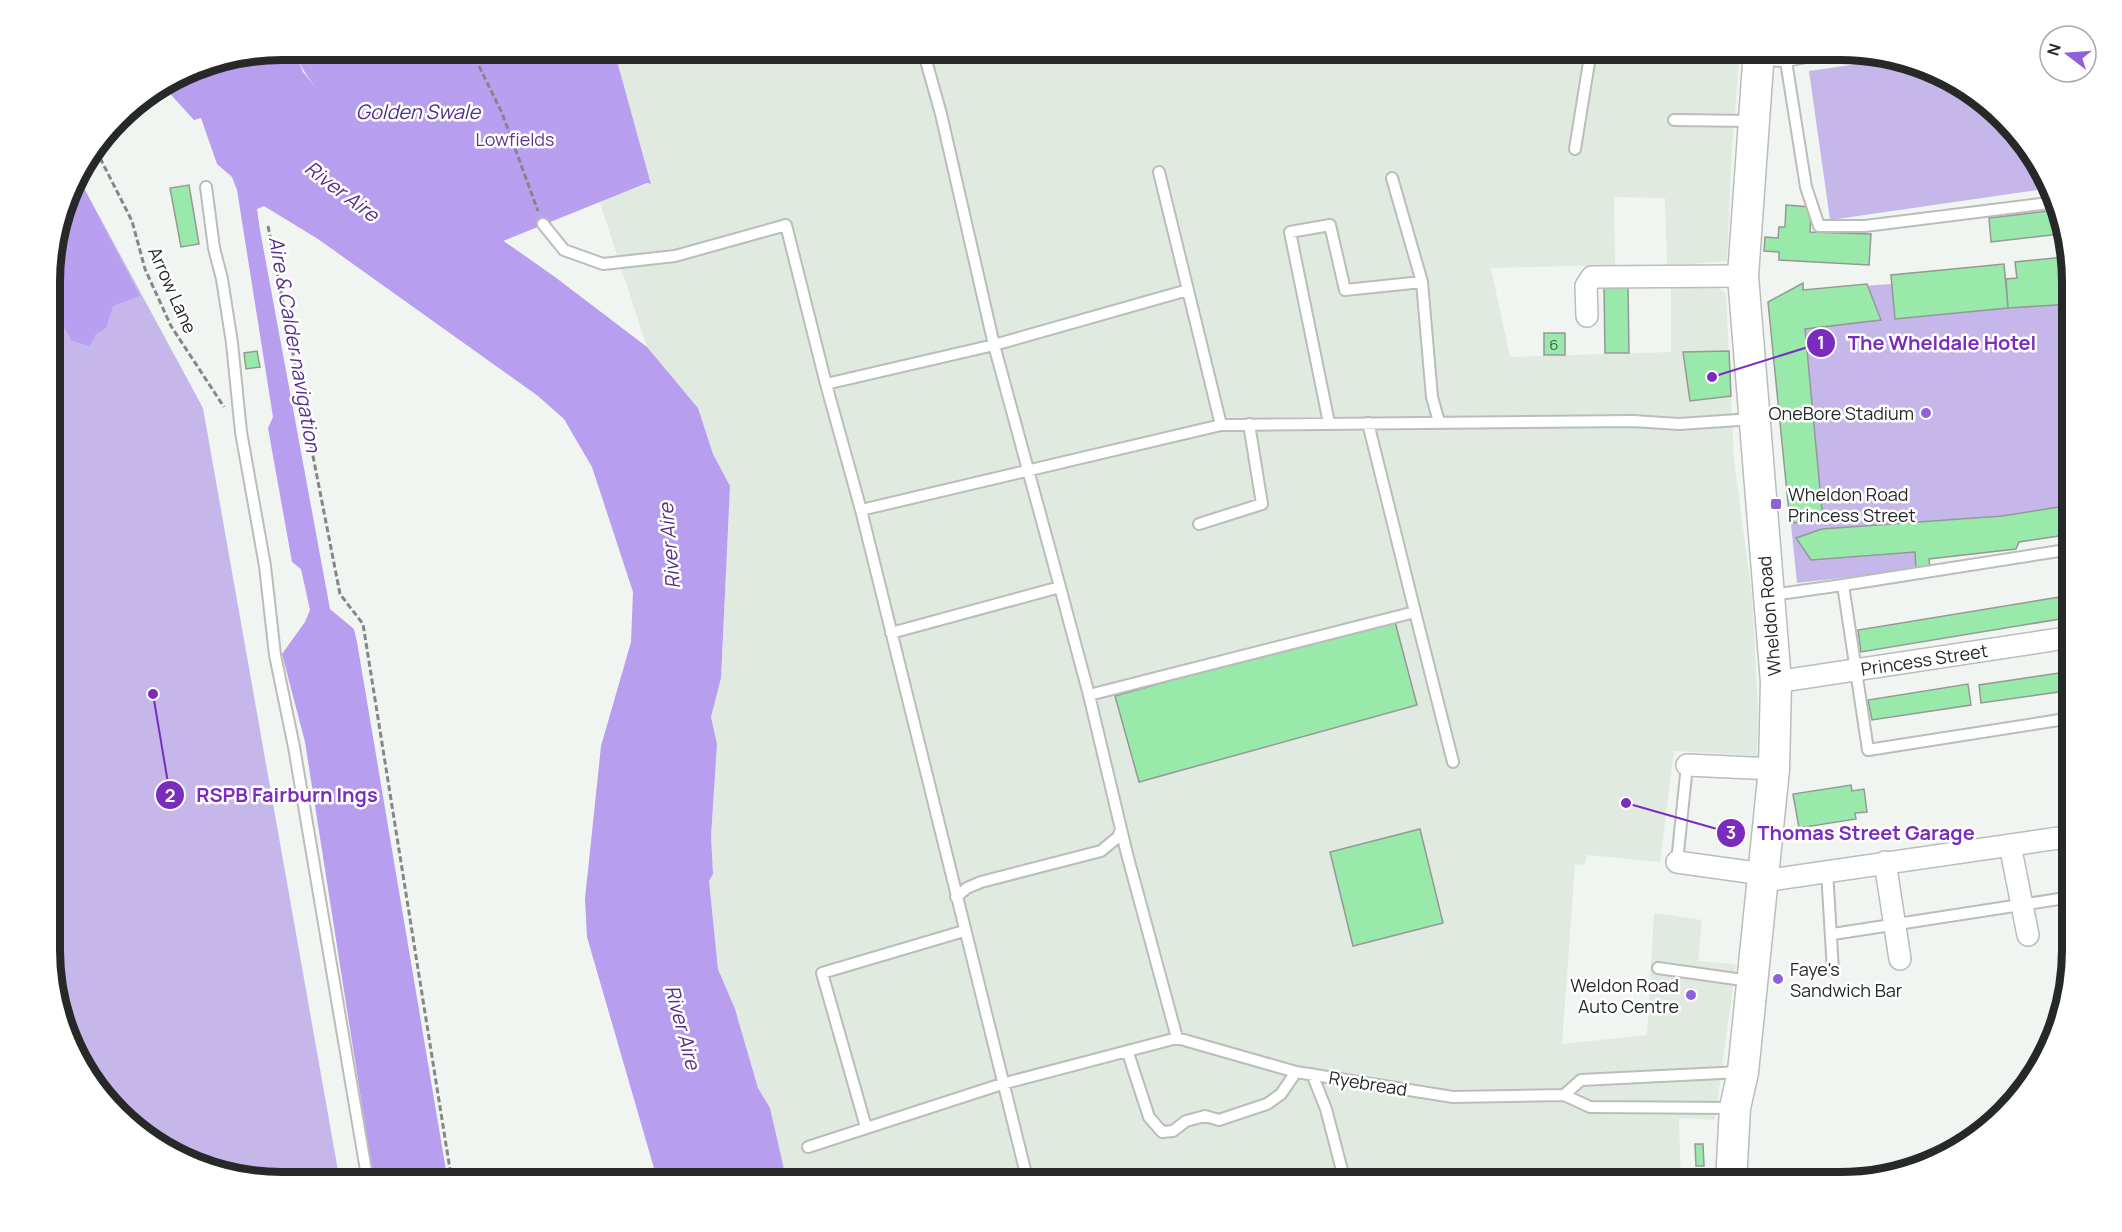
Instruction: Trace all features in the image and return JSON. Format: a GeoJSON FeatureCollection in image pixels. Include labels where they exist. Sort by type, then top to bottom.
{"type":"FeatureCollection","features":[{"type":"Feature","properties":{"kind":"street","name":"Wheldon Road"},"geometry":{"type":"LineString","coordinates":[[1732,1172],[1735,1108],[1743,1072],[1774,770],[1776,682],[1767,596],[1743,276],[1753,121],[1766,60]]}},
{"type":"Feature","properties":{"kind":"street"},"geometry":{"type":"LineString","coordinates":[[1587,316],[1586,286],[1592,277],[1743,276]]}},
{"type":"Feature","properties":{"kind":"street","name":"Princess Street"},"geometry":{"type":"LineString","coordinates":[[1776,682],[2062,638]]}},
{"type":"Feature","properties":{"kind":"street"},"geometry":{"type":"LineString","coordinates":[[1687,765],[1774,770]]}},
{"type":"Feature","properties":{"kind":"street"},"geometry":{"type":"LineString","coordinates":[[1677,862],[1763,877],[1827,871],[2062,837]]}},
{"type":"Feature","properties":{"kind":"street"},"geometry":{"type":"LineString","coordinates":[[2010,845],[2028,935]]}},
{"type":"Feature","properties":{"kind":"street"},"geometry":{"type":"LineString","coordinates":[[1885,862],[1900,959]]}},
{"type":"Feature","properties":{"kind":"lane"},"geometry":{"type":"LineString","coordinates":[[808,1147],[866,1126],[1002,1084],[1128,1053],[1177,1038],[1089,695],[994,345],[941,114],[926,60]]}},
{"type":"Feature","properties":{"kind":"lane"},"geometry":{"type":"LineString","coordinates":[[1575,149],[1589,60]]}},
{"type":"Feature","properties":{"kind":"lane"},"geometry":{"type":"LineString","coordinates":[[1768,60],[1820,226],[1865,226],[2047,203]]}},
{"type":"Feature","properties":{"kind":"lane"},"geometry":{"type":"LineString","coordinates":[[1674,120],[1753,121]]}},
{"type":"Feature","properties":{"kind":"lane"},"geometry":{"type":"LineString","coordinates":[[1159,172],[1221,425]]}},
{"type":"Feature","properties":{"kind":"lane"},"geometry":{"type":"LineString","coordinates":[[1392,178],[1422,282],[1432,397],[1439,422]]}},
{"type":"Feature","properties":{"kind":"lane"},"geometry":{"type":"LineString","coordinates":[[206,186],[214,248],[222,279],[232,343],[241,432],[265,566],[275,655],[294,747],[366,1172]]}},
{"type":"Feature","properties":{"kind":"lane"},"geometry":{"type":"LineString","coordinates":[[543,224],[564,250],[603,264],[675,256],[786,225],[861,510],[1025,1172]]}},
{"type":"Feature","properties":{"kind":"lane"},"geometry":{"type":"LineString","coordinates":[[1329,423],[1290,232],[1330,225],[1345,290],[1422,282]]}},
{"type":"Feature","properties":{"kind":"lane"},"geometry":{"type":"LineString","coordinates":[[826,384],[994,345],[1188,290]]}},
{"type":"Feature","properties":{"kind":"lane"},"geometry":{"type":"LineString","coordinates":[[861,510],[1221,425],[1633,421],[1679,424],[1753,420]]}},
{"type":"Feature","properties":{"kind":"lane"},"geometry":{"type":"LineString","coordinates":[[1368,423],[1453,762]]}},
{"type":"Feature","properties":{"kind":"lane"},"geometry":{"type":"LineString","coordinates":[[1199,524],[1262,504],[1249,424]]}},
{"type":"Feature","properties":{"kind":"lane"},"geometry":{"type":"LineString","coordinates":[[1767,596],[2062,551]]}},
{"type":"Feature","properties":{"kind":"lane"},"geometry":{"type":"LineString","coordinates":[[1843,585],[1868,750],[2062,720]]}},
{"type":"Feature","properties":{"kind":"lane"},"geometry":{"type":"LineString","coordinates":[[891,633],[1060,587]]}},
{"type":"Feature","properties":{"kind":"lane"},"geometry":{"type":"LineString","coordinates":[[1089,695],[1415,612]]}},
{"type":"Feature","properties":{"kind":"lane"},"geometry":{"type":"LineString","coordinates":[[1677,862],[1687,765]]}},
{"type":"Feature","properties":{"kind":"lane"},"geometry":{"type":"LineString","coordinates":[[956,897],[967,888],[981,882],[1101,851],[1118,837],[1122,830]]}},
{"type":"Feature","properties":{"kind":"lane"},"geometry":{"type":"LineString","coordinates":[[1827,871],[1833,934],[1833,970]]}},
{"type":"Feature","properties":{"kind":"lane"},"geometry":{"type":"LineString","coordinates":[[1833,934],[2062,898]]}},
{"type":"Feature","properties":{"kind":"lane"},"geometry":{"type":"LineString","coordinates":[[866,1126],[822,973],[964,931]]}},
{"type":"Feature","properties":{"kind":"lane"},"geometry":{"type":"LineString","coordinates":[[1658,968],[1752,981]]}},
{"type":"Feature","properties":{"kind":"lane","name":"Ryebread"},"geometry":{"type":"LineString","coordinates":[[1177,1038],[1296,1072],[1453,1097],[1564,1095],[1590,1107],[1735,1108]]}},
{"type":"Feature","properties":{"kind":"lane"},"geometry":{"type":"LineString","coordinates":[[1128,1053],[1149,1117],[1162,1131],[1173,1131],[1186,1121],[1204,1116],[1218,1120],[1267,1104],[1281,1094],[1296,1072]]}},
{"type":"Feature","properties":{"kind":"lane"},"geometry":{"type":"LineString","coordinates":[[1564,1095],[1581,1080],[1743,1072]]}},
{"type":"Feature","properties":{"kind":"lane"},"geometry":{"type":"LineString","coordinates":[[1312,1074],[1326,1109],[1343,1172]]}},
{"type":"Feature","properties":{"kind":"path"},"geometry":{"type":"LineString","coordinates":[[476,60],[502,113],[543,224]]}},
{"type":"Feature","properties":{"kind":"path","name":"Arrow Lane"},"geometry":{"type":"LineString","coordinates":[[99,156],[132,221],[145,269],[171,326],[209,388],[241,432]]}},
{"type":"Feature","properties":{"kind":"path"},"geometry":{"type":"LineString","coordinates":[[268,226],[340,594],[363,624],[450,1172]]}},
{"type":"Feature","properties":{"kind":"shaded area"},"geometry":{"type":"Polygon","coordinates":[[[617,60],[1739,60],[1732,148],[1727,261],[1667,266],[1665,198],[1614,197],[1615,265],[1491,268],[1510,357],[1671,352],[1671,287],[1717,286],[1726,294],[1734,459],[1752,596],[1758,711],[1757,756],[1674,751],[1660,862],[1587,855],[1585,865],[1575,864],[1562,1044],[1647,1035],[1654,913],[1702,920],[1698,961],[1736,964],[1715,1120],[1679,1118],[1681,1172],[785,1172],[770,1108],[758,1088],[735,1009],[718,968],[709,881],[713,873],[711,836],[717,744],[711,717],[721,678],[730,486],[713,454],[698,408],[647,347],[599,200],[651,183],[617,60]]]}},
{"type":"Feature","properties":{"kind":"shaded area"},"geometry":{"type":"Polygon","coordinates":[[[1870,62],[1911,72],[1938,83],[1963,97],[1997,125],[2025,159],[2041,189],[1830,220],[1809,71],[1870,62]]]}},
{"type":"Feature","properties":{"kind":"shaded area"},"geometry":{"type":"Polygon","coordinates":[[[82,185],[203,408],[338,1172],[268,1172],[239,1168],[197,1155],[159,1135],[125,1107],[97,1073],[77,1035],[64,993],[60,964],[60,268],[64,239],[82,185]]]}},
{"type":"Feature","properties":{"kind":"shaded area","name":"OneBore Stadium"},"geometry":{"type":"Polygon","coordinates":[[[2061,257],[2062,536],[2020,542],[2016,549],[1929,559],[1930,568],[1797,583],[1768,302],[1803,283],[1804,290],[1891,284],[1891,275],[2004,264],[2006,279],[2016,278],[2015,262],[2061,257]]]}},
{"type":"Feature","properties":{"kind":"green space","name":"Lowfields"},"geometry":{"type":"Polygon","coordinates":[[[299,60],[617,60],[651,184],[647,183],[503,241],[416,180],[356,132],[309,79],[299,60]]]}},
{"type":"Feature","properties":{"kind":"green space"},"geometry":{"type":"Polygon","coordinates":[[[82,185],[140,296],[113,306],[106,328],[95,335],[90,346],[72,341],[60,320],[60,268],[64,239],[82,185]]]}},
{"type":"Feature","properties":{"kind":"water","name":"River Aire"},"geometry":{"type":"Polygon","coordinates":[[[268,60],[298,60],[303,72],[325,99],[364,137],[414,178],[555,277],[647,347],[698,408],[713,454],[730,486],[721,678],[711,717],[717,744],[711,836],[713,874],[709,881],[718,969],[735,1009],[758,1088],[770,1108],[785,1172],[655,1172],[587,937],[585,899],[601,746],[631,642],[633,592],[592,467],[564,419],[538,396],[318,239],[264,206],[257,209],[260,230],[330,609],[354,629],[357,642],[446,1172],[372,1172],[305,742],[282,654],[305,622],[310,610],[301,569],[292,562],[268,428],[273,417],[237,190],[232,177],[217,164],[201,118],[194,120],[168,92],[197,77],[239,64],[268,60]]]}},
{"type":"Feature","properties":{"kind":"water","name":"Golden Swale"},"geometry":{"type":"Polygon","coordinates":[[[323,60],[404,60],[418,72],[442,83],[527,209],[505,214],[395,140],[323,60]]]}},
{"type":"Feature","properties":{"kind":"building"},"geometry":{"type":"Polygon","coordinates":[[[189,185],[199,244],[181,247],[170,188],[189,185]]]}},
{"type":"Feature","properties":{"kind":"building"},"geometry":{"type":"Polygon","coordinates":[[[1786,205],[1811,207],[1810,232],[1871,234],[1869,265],[1779,260],[1779,252],[1764,251],[1765,237],[1778,238],[1779,227],[1785,227],[1786,205]]]}},
{"type":"Feature","properties":{"kind":"building"},"geometry":{"type":"Polygon","coordinates":[[[2050,211],[2057,234],[1991,242],[1989,218],[2050,211]]]}},
{"type":"Feature","properties":{"kind":"building"},"geometry":{"type":"Polygon","coordinates":[[[2061,257],[2062,305],[2008,308],[2006,279],[2017,278],[2015,262],[2061,257]]]}},
{"type":"Feature","properties":{"kind":"building"},"geometry":{"type":"Polygon","coordinates":[[[2004,264],[2008,308],[1895,319],[1891,275],[2004,264]]]}},
{"type":"Feature","properties":{"kind":"building"},"geometry":{"type":"Polygon","coordinates":[[[1803,283],[1803,290],[1867,284],[1881,320],[1805,329],[1823,521],[1790,523],[1768,302],[1803,283]]]}},
{"type":"Feature","properties":{"kind":"building"},"geometry":{"type":"Polygon","coordinates":[[[1604,287],[1628,287],[1629,353],[1605,353],[1604,287]]]}},
{"type":"Feature","properties":{"kind":"building"},"geometry":{"type":"Polygon","coordinates":[[[1544,333],[1565,333],[1565,355],[1544,355],[1544,333]]]}},
{"type":"Feature","properties":{"kind":"building"},"geometry":{"type":"Polygon","coordinates":[[[257,351],[260,367],[246,369],[244,353],[257,351]]]}},
{"type":"Feature","properties":{"kind":"building"},"geometry":{"type":"Polygon","coordinates":[[[1729,351],[1731,396],[1690,401],[1683,352],[1729,351]]]}},
{"type":"Feature","properties":{"kind":"building"},"geometry":{"type":"Polygon","coordinates":[[[2062,507],[2062,536],[2019,542],[2016,549],[1929,559],[1930,568],[1916,569],[1915,552],[1811,560],[1796,538],[1822,529],[2002,516],[2062,507]]]}},
{"type":"Feature","properties":{"kind":"building"},"geometry":{"type":"Polygon","coordinates":[[[2062,597],[2062,619],[1861,652],[1858,630],[2062,597]]]}},
{"type":"Feature","properties":{"kind":"building"},"geometry":{"type":"Polygon","coordinates":[[[1394,618],[1417,705],[1139,782],[1115,696],[1394,618]]]}},
{"type":"Feature","properties":{"kind":"building"},"geometry":{"type":"Polygon","coordinates":[[[2062,673],[2062,691],[1981,703],[1979,685],[2062,673]]]}},
{"type":"Feature","properties":{"kind":"building"},"geometry":{"type":"Polygon","coordinates":[[[1968,684],[1971,705],[1872,720],[1868,700],[1968,684]]]}},
{"type":"Feature","properties":{"kind":"building"},"geometry":{"type":"Polygon","coordinates":[[[1851,785],[1852,791],[1864,789],[1867,812],[1855,813],[1856,819],[1799,828],[1793,794],[1851,785]]]}},
{"type":"Feature","properties":{"kind":"building"},"geometry":{"type":"Polygon","coordinates":[[[1420,829],[1443,923],[1353,946],[1330,852],[1420,829]]]}},
{"type":"Feature","properties":{"kind":"building"},"geometry":{"type":"Polygon","coordinates":[[[1695,1144],[1703,1144],[1704,1166],[1696,1166],[1695,1144]]]}},
{"type":"Feature","properties":{"kind":"place","name":"The Wheldale Hotel"},"geometry":{"type":"Point","coordinates":[1712,377]}},
{"type":"Feature","properties":{"kind":"place","name":"OneBore Stadium"},"geometry":{"type":"Point","coordinates":[1926,413]}},
{"type":"Feature","properties":{"kind":"place","name":"Wheldon Road Princess Street"},"geometry":{"type":"Point","coordinates":[1776,504]}},
{"type":"Feature","properties":{"kind":"place","name":"RSPB Fairburn Ings"},"geometry":{"type":"Point","coordinates":[153,694]}},
{"type":"Feature","properties":{"kind":"place","name":"Thomas Street Garage"},"geometry":{"type":"Point","coordinates":[1626,803]}},
{"type":"Feature","properties":{"kind":"place","name":"Faye's Sandwich Bar"},"geometry":{"type":"Point","coordinates":[1778,979]}},
{"type":"Feature","properties":{"kind":"place","name":"Weldon Road Auto Centre"},"geometry":{"type":"Point","coordinates":[1691,995]}},
{"type":"Feature","properties":{"kind":"water label","name":"Aire & Calder navigation"},"geometry":{"type":"Point","coordinates":[295,344]}}]}
